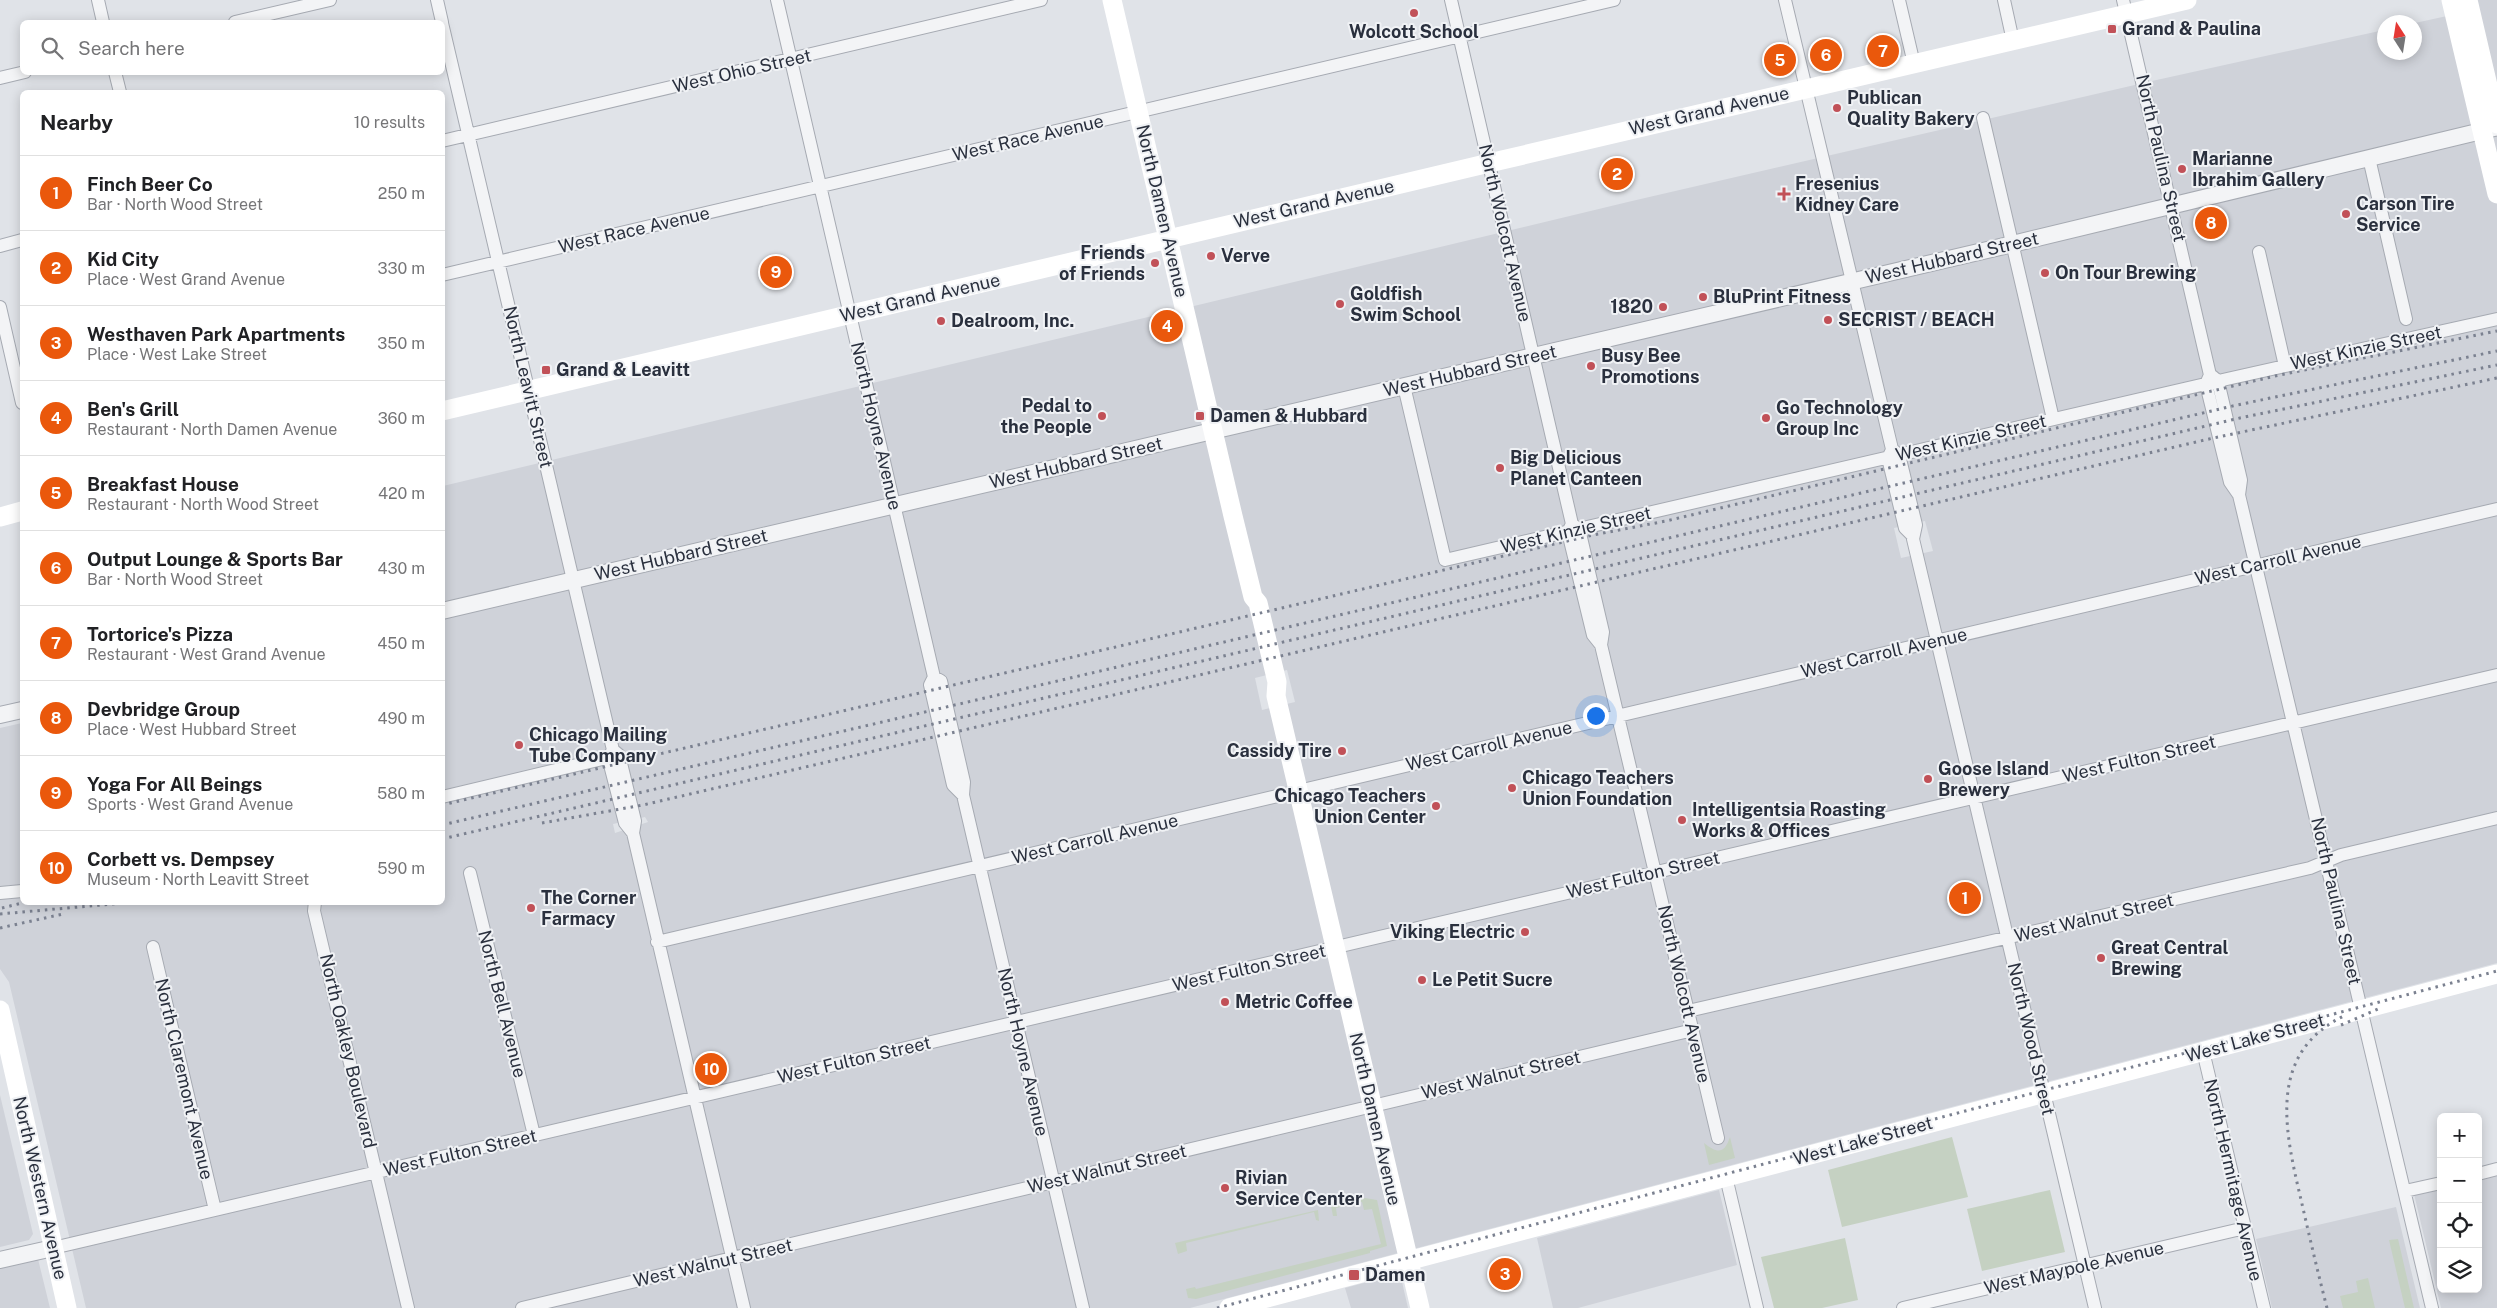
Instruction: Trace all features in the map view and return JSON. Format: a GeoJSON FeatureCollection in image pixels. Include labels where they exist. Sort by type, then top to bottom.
{"type":"FeatureCollection","features":[{"type":"Feature","properties":{"kind":"main road","name":"North Damen Avenue"},"geometry":{"type":"LineString","coordinates":[[1112,0],[1253,597],[1258,603],[1277,682],[1276,696],[1420,1308]]}},
{"type":"Feature","properties":{"kind":"main road","name":"West Grand Avenue"},"geometry":{"type":"LineString","coordinates":[[445,410],[2013,41],[2125,7],[2187,0]]}},
{"type":"Feature","properties":{"kind":"main road"},"geometry":{"type":"LineString","coordinates":[[2451,0],[2492,127]]}},
{"type":"Feature","properties":{"kind":"main road"},"geometry":{"type":"LineString","coordinates":[[2468,0],[2492,127],[2497,194]]}},
{"type":"Feature","properties":{"kind":"main road"},"geometry":{"type":"LineString","coordinates":[[0,517],[20,512]]}},
{"type":"Feature","properties":{"kind":"main road","name":"West Lake Street"},"geometry":{"type":"LineString","coordinates":[[1229,1308],[2497,974]]}},
{"type":"Feature","properties":{"kind":"main road","name":"North Western Avenue"},"geometry":{"type":"LineString","coordinates":[[0,1010],[67,1308]]}},
{"type":"Feature","properties":{"kind":"street"},"geometry":{"type":"LineString","coordinates":[[98,0],[103,20]]}},
{"type":"Feature","properties":{"kind":"street"},"geometry":{"type":"LineString","coordinates":[[244,20],[330,0]]}},
{"type":"Feature","properties":{"kind":"street","name":"North Leavitt Street"},"geometry":{"type":"LineString","coordinates":[[437,0],[441,20]]}},
{"type":"Feature","properties":{"kind":"street","name":"North Hoyne Avenue"},"geometry":{"type":"LineString","coordinates":[[776,0],[934,677],[930,685],[953,785],[963,796],[1083,1308]]}},
{"type":"Feature","properties":{"kind":"street","name":"West Ohio Street"},"geometry":{"type":"LineString","coordinates":[[445,140],[1041,0]]}},
{"type":"Feature","properties":{"kind":"street","name":"North Wolcott Avenue"},"geometry":{"type":"LineString","coordinates":[[1451,0],[1573,528],[1603,632],[1601,646],[1718,1138]]}},
{"type":"Feature","properties":{"kind":"street","name":"West Race Avenue"},"geometry":{"type":"LineString","coordinates":[[445,274],[821,188],[1614,0]]}},
{"type":"Feature","properties":{"kind":"street","name":"North Wood Street"},"geometry":{"type":"LineString","coordinates":[[1785,0],[1893,454],[1905,528],[1913,536],[2095,1308]]}},
{"type":"Feature","properties":{"kind":"street"},"geometry":{"type":"LineString","coordinates":[[1899,0],[1914,64]]}},
{"type":"Feature","properties":{"kind":"street"},"geometry":{"type":"LineString","coordinates":[[2004,0],[2013,41]]}},
{"type":"Feature","properties":{"kind":"street","name":"North Paulina Street"},"geometry":{"type":"LineString","coordinates":[[2125,7],[2212,380],[2230,482],[2239,495],[2432,1308]]}},
{"type":"Feature","properties":{"kind":"street","name":"North Leavitt Street"},"geometry":{"type":"LineString","coordinates":[[445,35],[614,754],[635,821],[632,833],[744,1308]]}},
{"type":"Feature","properties":{"kind":"street"},"geometry":{"type":"LineString","coordinates":[[0,78],[20,73]]}},
{"type":"Feature","properties":{"kind":"street"},"geometry":{"type":"LineString","coordinates":[[116,75],[120,90]]}},
{"type":"Feature","properties":{"kind":"street"},"geometry":{"type":"LineString","coordinates":[[1983,118],[2053,419]]}},
{"type":"Feature","properties":{"kind":"street","name":"West Hubbard Street"},"geometry":{"type":"LineString","coordinates":[[445,610],[2013,244],[2492,127]]}},
{"type":"Feature","properties":{"kind":"street"},"geometry":{"type":"LineString","coordinates":[[2369,158],[2406,319]]}},
{"type":"Feature","properties":{"kind":"street"},"geometry":{"type":"LineString","coordinates":[[0,246],[20,241]]}},
{"type":"Feature","properties":{"kind":"street"},"geometry":{"type":"LineString","coordinates":[[2259,252],[2285,366]]}},
{"type":"Feature","properties":{"kind":"street"},"geometry":{"type":"LineString","coordinates":[[0,307],[20,394]]}},
{"type":"Feature","properties":{"kind":"street","name":"West Kinzie Street"},"geometry":{"type":"LineString","coordinates":[[1404,386],[1445,560],[1573,528],[2053,419],[2212,380],[2285,366],[2497,319]]}},
{"type":"Feature","properties":{"kind":"street","name":"West Carroll Avenue"},"geometry":{"type":"LineString","coordinates":[[657,942],[2497,508]]}},
{"type":"Feature","properties":{"kind":"street","name":"West Fulton Street"},"geometry":{"type":"LineString","coordinates":[[0,1260],[2497,675]]}},
{"type":"Feature","properties":{"kind":"street"},"geometry":{"type":"LineString","coordinates":[[0,715],[20,710]]}},
{"type":"Feature","properties":{"kind":"street"},"geometry":{"type":"LineString","coordinates":[[445,796],[614,754]]}},
{"type":"Feature","properties":{"kind":"street","name":"West Walnut Street"},"geometry":{"type":"LineString","coordinates":[[1688,1011],[2310,868],[2341,854],[2497,818]]}},
{"type":"Feature","properties":{"kind":"street","name":"North Bell Avenue"},"geometry":{"type":"LineString","coordinates":[[470,873],[534,1135]]}},
{"type":"Feature","properties":{"kind":"street"},"geometry":{"type":"LineString","coordinates":[[0,893],[20,891]]}},
{"type":"Feature","properties":{"kind":"street","name":"North Oakley Boulevard"},"geometry":{"type":"LineString","coordinates":[[312,905],[408,1308]]}},
{"type":"Feature","properties":{"kind":"street","name":"North Claremont Avenue"},"geometry":{"type":"LineString","coordinates":[[153,947],[215,1210]]}},
{"type":"Feature","properties":{"kind":"street","name":"West Walnut Street"},"geometry":{"type":"LineString","coordinates":[[522,1308],[1693,1030]]}},
{"type":"Feature","properties":{"kind":"street","name":"North Hermitage Avenue"},"geometry":{"type":"LineString","coordinates":[[2203,1051],[2264,1308]]}},
{"type":"Feature","properties":{"kind":"street"},"geometry":{"type":"LineString","coordinates":[[2482,1173],[2497,1169]]}},
{"type":"Feature","properties":{"kind":"street"},"geometry":{"type":"LineString","coordinates":[[1726,1177],[1757,1308]]}},
{"type":"Feature","properties":{"kind":"street"},"geometry":{"type":"LineString","coordinates":[[2404,1191],[2437,1183]]}},
{"type":"Feature","properties":{"kind":"street","name":"West Maypole Avenue"},"geometry":{"type":"LineString","coordinates":[[1903,1308],[2245,1228]]}},
{"type":"Feature","properties":{"kind":"shaded area"},"geometry":{"type":"Polygon","coordinates":[[[2477,0],[2497,0],[2497,963],[1190,1308],[86,1308],[9,982],[0,969],[0,728],[20,723],[20,905],[445,905],[445,486],[1632,201],[2152,81],[2377,32],[2377,60],[2422,60],[2422,21],[2447,16],[2477,0]],[[1925,521],[1894,528],[1901,558],[1933,551],[1925,521]],[[1287,670],[1255,678],[1262,710],[1295,702],[1287,670]],[[645,817],[613,824],[615,833],[648,822],[645,817]]]}},
{"type":"Feature","properties":{"kind":"shaded area"},"geometry":{"type":"Polygon","coordinates":[[[0,1095],[33,1234],[29,1240],[0,1247],[0,1095]]]}},
{"type":"Feature","properties":{"kind":"shaded area"},"geometry":{"type":"Polygon","coordinates":[[[2497,1175],[2497,1308],[2441,1308],[2437,1293],[2482,1293],[2482,1178],[2497,1175]]]}},
{"type":"Feature","properties":{"kind":"shaded area"},"geometry":{"type":"Polygon","coordinates":[[[2437,1189],[2437,1291],[2414,1194],[2437,1189]]]}},
{"type":"Feature","properties":{"kind":"shaded area"},"geometry":{"type":"Polygon","coordinates":[[[1719,1190],[1737,1265],[1578,1308],[1553,1308],[1537,1238],[1719,1190]]]}},
{"type":"Feature","properties":{"kind":"shaded area"},"geometry":{"type":"Polygon","coordinates":[[[2396,1207],[2420,1308],[2272,1308],[2256,1239],[2396,1207]]]}},
{"type":"Feature","properties":{"kind":"shaded area"},"geometry":{"type":"Polygon","coordinates":[[[38,1259],[50,1308],[0,1308],[0,1265],[38,1259]]]}},
{"type":"Feature","properties":{"kind":"shaded area"},"geometry":{"type":"Polygon","coordinates":[[[1394,1275],[1402,1282],[1408,1308],[1351,1308],[1345,1288],[1394,1275]]]}},
{"type":"Feature","properties":{"kind":"green space"},"geometry":{"type":"Polygon","coordinates":[[[1730,1137],[1735,1158],[1709,1165],[1704,1143],[1713,1149],[1720,1150],[1725,1147],[1730,1137]]]}},
{"type":"Feature","properties":{"kind":"green space"},"geometry":{"type":"Polygon","coordinates":[[[1952,1137],[1968,1197],[1842,1227],[1828,1170],[1952,1137]]]}},
{"type":"Feature","properties":{"kind":"green space"},"geometry":{"type":"Polygon","coordinates":[[[2050,1190],[2065,1252],[1982,1271],[1967,1209],[2050,1190]]]}},
{"type":"Feature","properties":{"kind":"green space"},"geometry":{"type":"Polygon","coordinates":[[[1365,1198],[1377,1200],[1387,1246],[1370,1251],[1370,1253],[1196,1299],[1188,1298],[1186,1289],[1195,1287],[1196,1289],[1381,1244],[1372,1209],[1364,1210],[1362,1202],[1336,1208],[1337,1216],[1333,1216],[1331,1206],[1365,1198]]]}},
{"type":"Feature","properties":{"kind":"green space"},"geometry":{"type":"Polygon","coordinates":[[[1318,1210],[1319,1221],[1316,1220],[1314,1212],[1186,1243],[1187,1251],[1178,1254],[1175,1243],[1318,1210]]]}},
{"type":"Feature","properties":{"kind":"green space"},"geometry":{"type":"Polygon","coordinates":[[[1845,1238],[1858,1300],[1822,1308],[1774,1308],[1761,1257],[1845,1238]]]}},
{"type":"Feature","properties":{"kind":"green space"},"geometry":{"type":"Polygon","coordinates":[[[2398,1239],[2414,1308],[2405,1308],[2389,1240],[2398,1239]]]}},
{"type":"Feature","properties":{"kind":"green space"},"geometry":{"type":"Polygon","coordinates":[[[2368,1278],[2375,1308],[2343,1308],[2340,1296],[2358,1292],[2356,1281],[2368,1278]]]}},
{"type":"Feature","properties":{"kind":"railway"},"geometry":{"type":"LineString","coordinates":[[445,804],[1593,535],[1666,521],[2275,376],[2497,331]]}},
{"type":"Feature","properties":{"kind":"railway"},"geometry":{"type":"LineString","coordinates":[[445,824],[2237,405],[2497,351]]}},
{"type":"Feature","properties":{"kind":"railway"},"geometry":{"type":"LineString","coordinates":[[445,838],[2240,418],[2497,365]]}},
{"type":"Feature","properties":{"kind":"railway"},"geometry":{"type":"LineString","coordinates":[[542,823],[643,805],[2209,439],[2497,378]]}},
{"type":"Feature","properties":{"kind":"railway"},"geometry":{"type":"LineString","coordinates":[[2,908],[20,904]]}},
{"type":"Feature","properties":{"kind":"railway"},"geometry":{"type":"LineString","coordinates":[[0,914],[101,905]]}},
{"type":"Feature","properties":{"kind":"railway"},"geometry":{"type":"LineString","coordinates":[[0,928],[63,914]]}},
{"type":"Feature","properties":{"kind":"railway"},"geometry":{"type":"LineString","coordinates":[[1217,1308],[2497,971]]}},
{"type":"Feature","properties":{"kind":"railway"},"geometry":{"type":"LineString","coordinates":[[2341,1025],[2380,1008]]}},
{"type":"Feature","properties":{"kind":"railway"},"geometry":{"type":"LineString","coordinates":[[2327,1308],[2296,1178],[2287,1124],[2287,1098],[2292,1073],[2302,1051],[2320,1031],[2346,1015]]}},
{"type":"Feature","properties":{"kind":"place","name":"Wolcott School"},"geometry":{"type":"Point","coordinates":[1414,13]}},
{"type":"Feature","properties":{"kind":"place","name":"Grand & Paulina"},"geometry":{"type":"Point","coordinates":[2112,29]}},
{"type":"Feature","properties":{"kind":"place","name":"Tortorice's Pizza"},"geometry":{"type":"Point","coordinates":[1883,51]}},
{"type":"Feature","properties":{"kind":"place","name":"Output Lounge & Sports Bar"},"geometry":{"type":"Point","coordinates":[1826,55]}},
{"type":"Feature","properties":{"kind":"place","name":"Breakfast House"},"geometry":{"type":"Point","coordinates":[1780,60]}},
{"type":"Feature","properties":{"kind":"place","name":"Publican Quality Bakery"},"geometry":{"type":"Point","coordinates":[1837,108]}},
{"type":"Feature","properties":{"kind":"place","name":"Marianne Ibrahim Gallery"},"geometry":{"type":"Point","coordinates":[2182,169]}},
{"type":"Feature","properties":{"kind":"place","name":"Kid City"},"geometry":{"type":"Point","coordinates":[1617,174]}},
{"type":"Feature","properties":{"kind":"place","name":"Fresenius Kidney Care"},"geometry":{"type":"Point","coordinates":[1784,194]}},
{"type":"Feature","properties":{"kind":"place","name":"Carson Tire Service"},"geometry":{"type":"Point","coordinates":[2346,214]}},
{"type":"Feature","properties":{"kind":"place","name":"Devbridge Group"},"geometry":{"type":"Point","coordinates":[2211,223]}},
{"type":"Feature","properties":{"kind":"place","name":"Verve"},"geometry":{"type":"Point","coordinates":[1211,256]}},
{"type":"Feature","properties":{"kind":"place","name":"Friends of Friends"},"geometry":{"type":"Point","coordinates":[1155,263]}},
{"type":"Feature","properties":{"kind":"place","name":"Yoga For All Beings"},"geometry":{"type":"Point","coordinates":[776,272]}},
{"type":"Feature","properties":{"kind":"place","name":"On Tour Brewing"},"geometry":{"type":"Point","coordinates":[2045,273]}},
{"type":"Feature","properties":{"kind":"place","name":"BluPrint Fitness"},"geometry":{"type":"Point","coordinates":[1703,297]}},
{"type":"Feature","properties":{"kind":"place","name":"Goldfish Swim School"},"geometry":{"type":"Point","coordinates":[1340,304]}},
{"type":"Feature","properties":{"kind":"place","name":"1820"},"geometry":{"type":"Point","coordinates":[1663,307]}},
{"type":"Feature","properties":{"kind":"place","name":"SECRIST / BEACH"},"geometry":{"type":"Point","coordinates":[1828,320]}},
{"type":"Feature","properties":{"kind":"place","name":"Dealroom, Inc."},"geometry":{"type":"Point","coordinates":[941,321]}},
{"type":"Feature","properties":{"kind":"place","name":"Ben's Grill"},"geometry":{"type":"Point","coordinates":[1167,326]}},
{"type":"Feature","properties":{"kind":"place","name":"Busy Bee Promotions"},"geometry":{"type":"Point","coordinates":[1591,366]}},
{"type":"Feature","properties":{"kind":"place","name":"Grand & Leavitt"},"geometry":{"type":"Point","coordinates":[546,370]}},
{"type":"Feature","properties":{"kind":"place","name":"Pedal to the People"},"geometry":{"type":"Point","coordinates":[1102,416]}},
{"type":"Feature","properties":{"kind":"place","name":"Damen & Hubbard"},"geometry":{"type":"Point","coordinates":[1200,416]}},
{"type":"Feature","properties":{"kind":"place","name":"Go Technology Group Inc"},"geometry":{"type":"Point","coordinates":[1766,418]}},
{"type":"Feature","properties":{"kind":"place","name":"Big Delicious Planet Canteen"},"geometry":{"type":"Point","coordinates":[1500,468]}},
{"type":"Feature","properties":{"kind":"place","name":"Chicago Mailing Tube Company"},"geometry":{"type":"Point","coordinates":[519,745]}},
{"type":"Feature","properties":{"kind":"place","name":"Cassidy Tire"},"geometry":{"type":"Point","coordinates":[1342,751]}},
{"type":"Feature","properties":{"kind":"place","name":"Goose Island Brewery"},"geometry":{"type":"Point","coordinates":[1928,779]}},
{"type":"Feature","properties":{"kind":"place","name":"Chicago Teachers Union Foundation"},"geometry":{"type":"Point","coordinates":[1512,788]}},
{"type":"Feature","properties":{"kind":"place","name":"Chicago Teachers Union Center"},"geometry":{"type":"Point","coordinates":[1436,806]}},
{"type":"Feature","properties":{"kind":"place","name":"Intelligentsia Roasting Works & Offices"},"geometry":{"type":"Point","coordinates":[1682,820]}},
{"type":"Feature","properties":{"kind":"place","name":"Finch Beer Co"},"geometry":{"type":"Point","coordinates":[1965,898]}},
{"type":"Feature","properties":{"kind":"place","name":"The Corner Farmacy"},"geometry":{"type":"Point","coordinates":[531,908]}},
{"type":"Feature","properties":{"kind":"place","name":"Viking Electric"},"geometry":{"type":"Point","coordinates":[1525,932]}},
{"type":"Feature","properties":{"kind":"place","name":"Great Central Brewing"},"geometry":{"type":"Point","coordinates":[2101,958]}},
{"type":"Feature","properties":{"kind":"place","name":"Le Petit Sucre"},"geometry":{"type":"Point","coordinates":[1422,980]}},
{"type":"Feature","properties":{"kind":"place","name":"Metric Coffee"},"geometry":{"type":"Point","coordinates":[1225,1002]}},
{"type":"Feature","properties":{"kind":"place","name":"Corbett vs. Dempsey"},"geometry":{"type":"Point","coordinates":[711,1069]}},
{"type":"Feature","properties":{"kind":"place","name":"Rivian Service Center"},"geometry":{"type":"Point","coordinates":[1225,1188]}},
{"type":"Feature","properties":{"kind":"place","name":"Westhaven Park Apartments"},"geometry":{"type":"Point","coordinates":[1505,1274]}},
{"type":"Feature","properties":{"kind":"place","name":"Damen"},"geometry":{"type":"Point","coordinates":[1354,1275]}}]}
